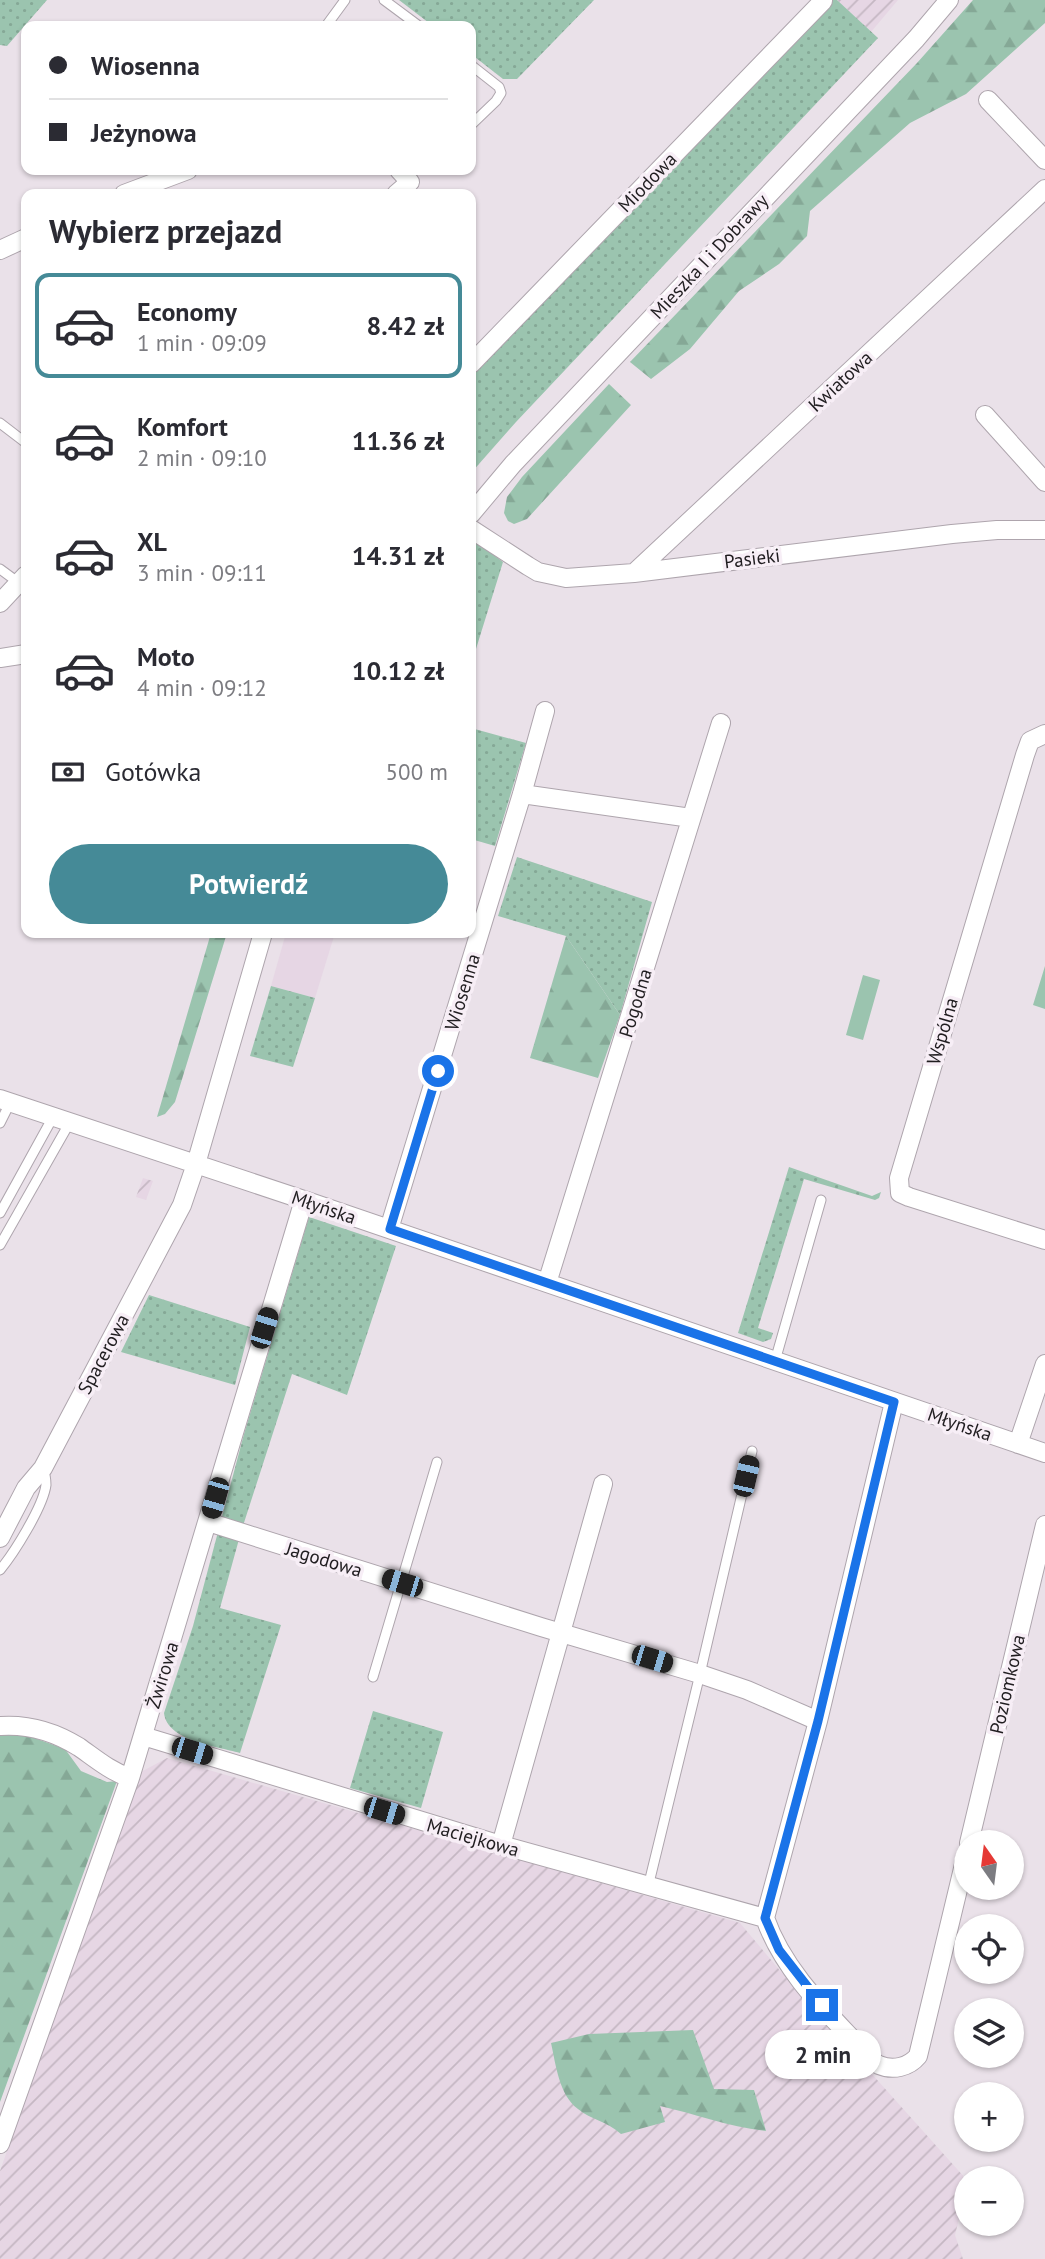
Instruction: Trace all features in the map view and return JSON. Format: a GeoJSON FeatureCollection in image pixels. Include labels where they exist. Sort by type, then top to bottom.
{"type":"FeatureCollection","features":[{"type":"Feature","properties":{"kind":"street","name":"Mieszka I i Dobrawy"},"geometry":{"type":"LineString","coordinates":[[476,508],[513,464],[916,39],[949,0]]}},
{"type":"Feature","properties":{"kind":"street","name":"Miodowa"},"geometry":{"type":"LineString","coordinates":[[476,359],[823,1]]}},
{"type":"Feature","properties":{"kind":"street"},"geometry":{"type":"LineString","coordinates":[[988,100],[1045,159]]}},
{"type":"Feature","properties":{"kind":"street"},"geometry":{"type":"LineString","coordinates":[[137,189],[175,175]]}},
{"type":"Feature","properties":{"kind":"street","name":"Kwiatowa"},"geometry":{"type":"LineString","coordinates":[[634,573],[1045,189]]}},
{"type":"Feature","properties":{"kind":"street"},"geometry":{"type":"LineString","coordinates":[[0,250],[21,240]]}},
{"type":"Feature","properties":{"kind":"street"},"geometry":{"type":"LineString","coordinates":[[985,415],[1045,482]]}},
{"type":"Feature","properties":{"kind":"street","name":"Pasieki"},"geometry":{"type":"LineString","coordinates":[[476,532],[528,566],[551,576],[586,578],[952,534],[996,530],[1045,530]]}},
{"type":"Feature","properties":{"kind":"street"},"geometry":{"type":"LineString","coordinates":[[0,603],[21,581]]}},
{"type":"Feature","properties":{"kind":"street"},"geometry":{"type":"LineString","coordinates":[[0,658],[21,655]]}},
{"type":"Feature","properties":{"kind":"street","name":"Wiosenna"},"geometry":{"type":"LineString","coordinates":[[390,1229],[545,711]]}},
{"type":"Feature","properties":{"kind":"street","name":"Pogodna"},"geometry":{"type":"LineString","coordinates":[[547,1283],[721,723]]}},
{"type":"Feature","properties":{"kind":"street","name":"Wspólna"},"geometry":{"type":"LineString","coordinates":[[1045,734],[1030,741],[1025,755],[899,1178],[900,1193],[909,1197],[1045,1240]]}},
{"type":"Feature","properties":{"kind":"street"},"geometry":{"type":"LineString","coordinates":[[522,794],[691,818]]}},
{"type":"Feature","properties":{"kind":"street"},"geometry":{"type":"LineString","coordinates":[[196,1164],[262,938]]}},
{"type":"Feature","properties":{"kind":"street","name":"Młyńska"},"geometry":{"type":"LineString","coordinates":[[5,1101],[390,1229],[1045,1453]]}},
{"type":"Feature","properties":{"kind":"street","name":"Spacerowa"},"geometry":{"type":"LineString","coordinates":[[0,1538],[16,1504],[43,1468],[179,1212],[196,1164]]}},
{"type":"Feature","properties":{"kind":"street","name":"Żwirowa"},"geometry":{"type":"LineString","coordinates":[[0,2144],[130,1778],[304,1200]]}},
{"type":"Feature","properties":{"kind":"street"},"geometry":{"type":"LineString","coordinates":[[1018,1444],[1045,1364]]}},
{"type":"Feature","properties":{"kind":"street"},"geometry":{"type":"LineString","coordinates":[[894,1402],[818,1721],[765,1918],[779,1950],[805,1986],[877,2065],[903,2066],[912,2063],[918,2056],[955,1900]]}},
{"type":"Feature","properties":{"kind":"street"},"geometry":{"type":"LineString","coordinates":[[504,1837],[603,1483]]}},
{"type":"Feature","properties":{"kind":"street","name":"Jagodowa"},"geometry":{"type":"LineString","coordinates":[[208,1522],[701,1674],[747,1690],[818,1721]]}},
{"type":"Feature","properties":{"kind":"street","name":"Poziomkowa"},"geometry":{"type":"LineString","coordinates":[[972,1830],[1045,1525]]}},
{"type":"Feature","properties":{"kind":"street"},"geometry":{"type":"LineString","coordinates":[[0,1726],[26,1726],[56,1735],[81,1748],[108,1769],[130,1778]]}},
{"type":"Feature","properties":{"kind":"street","name":"Maciejkowa"},"geometry":{"type":"LineString","coordinates":[[143,1736],[504,1837],[648,1886],[765,1918]]}},
{"type":"Feature","properties":{"kind":"lane"},"geometry":{"type":"LineString","coordinates":[[330,21],[345,0]]}},
{"type":"Feature","properties":{"kind":"lane"},"geometry":{"type":"LineString","coordinates":[[384,0],[412,21]]}},
{"type":"Feature","properties":{"kind":"lane"},"geometry":{"type":"LineString","coordinates":[[476,69],[499,87],[501,93],[476,120]]}},
{"type":"Feature","properties":{"kind":"lane"},"geometry":{"type":"LineString","coordinates":[[0,423],[21,439]]}},
{"type":"Feature","properties":{"kind":"lane"},"geometry":{"type":"LineString","coordinates":[[0,569],[21,578]]}},
{"type":"Feature","properties":{"kind":"lane"},"geometry":{"type":"LineString","coordinates":[[0,1123],[5,1101]]}},
{"type":"Feature","properties":{"kind":"lane"},"geometry":{"type":"LineString","coordinates":[[0,1213],[52,1117]]}},
{"type":"Feature","properties":{"kind":"lane"},"geometry":{"type":"LineString","coordinates":[[0,1245],[70,1122]]}},
{"type":"Feature","properties":{"kind":"lane"},"geometry":{"type":"LineString","coordinates":[[775,1361],[821,1200]]}},
{"type":"Feature","properties":{"kind":"lane"},"geometry":{"type":"LineString","coordinates":[[648,1886],[701,1674],[752,1451]]}},
{"type":"Feature","properties":{"kind":"lane"},"geometry":{"type":"LineString","coordinates":[[373,1677],[437,1462]]}},
{"type":"Feature","properties":{"kind":"lane"},"geometry":{"type":"LineString","coordinates":[[0,1570],[15,1551],[42,1497],[46,1483],[43,1468]]}},
{"type":"Feature","properties":{"kind":"shaded area"},"geometry":{"type":"Polygon","coordinates":[[[837,0],[898,0],[871,32],[837,0]]]}},
{"type":"Feature","properties":{"kind":"shaded area"},"geometry":{"type":"Polygon","coordinates":[[[285,938],[333,938],[315,998],[271,986],[285,938]]]}},
{"type":"Feature","properties":{"kind":"shaded area"},"geometry":{"type":"Polygon","coordinates":[[[143,1178],[153,1181],[146,1200],[136,1197],[143,1178]]]}},
{"type":"Feature","properties":{"kind":"shaded area"},"geometry":{"type":"Polygon","coordinates":[[[167,1758],[740,1923],[954,2166],[954,2236],[963,2259],[0,2259],[0,2171],[139,1773],[167,1758]]]}},
{"type":"Feature","properties":{"kind":"green space"},"geometry":{"type":"Polygon","coordinates":[[[0,0],[47,0],[29,21],[21,21],[21,30],[7,46],[0,45],[0,0]]]}},
{"type":"Feature","properties":{"kind":"green space"},"geometry":{"type":"Polygon","coordinates":[[[399,0],[594,0],[517,79],[503,79],[476,58],[476,21],[426,21],[399,0]]]}},
{"type":"Feature","properties":{"kind":"green space"},"geometry":{"type":"Polygon","coordinates":[[[833,0],[837,0],[878,38],[476,467],[476,367],[833,0]]]}},
{"type":"Feature","properties":{"kind":"green space"},"geometry":{"type":"Polygon","coordinates":[[[973,0],[1045,0],[1045,23],[966,94],[910,123],[810,211],[807,236],[779,264],[739,291],[690,349],[651,379],[630,362],[917,63],[973,0]]]}},
{"type":"Feature","properties":{"kind":"green space"},"geometry":{"type":"Polygon","coordinates":[[[609,384],[631,405],[527,519],[514,524],[508,521],[504,513],[507,497],[522,477],[609,384]]]}},
{"type":"Feature","properties":{"kind":"green space"},"geometry":{"type":"Polygon","coordinates":[[[476,542],[503,562],[476,649],[476,542]]]}},
{"type":"Feature","properties":{"kind":"green space"},"geometry":{"type":"Polygon","coordinates":[[[476,729],[526,743],[495,846],[476,840],[476,729]]]}},
{"type":"Feature","properties":{"kind":"green space"},"geometry":{"type":"Polygon","coordinates":[[[517,857],[652,902],[620,1015],[566,936],[498,916],[517,857]]]}},
{"type":"Feature","properties":{"kind":"green space"},"geometry":{"type":"Polygon","coordinates":[[[566,936],[620,1015],[598,1078],[530,1058],[566,936]]]}},
{"type":"Feature","properties":{"kind":"green space"},"geometry":{"type":"Polygon","coordinates":[[[210,938],[225,938],[175,1102],[165,1114],[157,1117],[210,938]]]}},
{"type":"Feature","properties":{"kind":"green space"},"geometry":{"type":"Polygon","coordinates":[[[1045,966],[1045,1009],[1033,1005],[1045,966]]]}},
{"type":"Feature","properties":{"kind":"green space"},"geometry":{"type":"Polygon","coordinates":[[[863,975],[880,980],[863,1040],[846,1035],[863,975]]]}},
{"type":"Feature","properties":{"kind":"green space"},"geometry":{"type":"Polygon","coordinates":[[[271,986],[315,998],[293,1067],[250,1056],[271,986]]]}},
{"type":"Feature","properties":{"kind":"green space"},"geometry":{"type":"Polygon","coordinates":[[[789,1167],[872,1196],[881,1192],[875,1200],[804,1179],[758,1328],[773,1333],[771,1339],[763,1342],[738,1333],[789,1167]]]}},
{"type":"Feature","properties":{"kind":"green space"},"geometry":{"type":"Polygon","coordinates":[[[309,1217],[396,1246],[347,1395],[292,1374],[241,1532],[220,1608],[281,1625],[240,1753],[183,1736],[167,1722],[164,1713],[193,1626],[244,1434],[309,1217]]]}},
{"type":"Feature","properties":{"kind":"green space"},"geometry":{"type":"Polygon","coordinates":[[[149,1295],[250,1327],[235,1385],[121,1352],[149,1295]]]}},
{"type":"Feature","properties":{"kind":"green space"},"geometry":{"type":"Polygon","coordinates":[[[373,1711],[443,1732],[421,1808],[350,1788],[373,1711]]]}},
{"type":"Feature","properties":{"kind":"green space"},"geometry":{"type":"Polygon","coordinates":[[[15,1731],[65,1749],[81,1771],[107,1782],[117,1781],[0,2102],[0,1735],[15,1731]]]}},
{"type":"Feature","properties":{"kind":"green space"},"geometry":{"type":"Polygon","coordinates":[[[693,2030],[714,2089],[754,2090],[766,2131],[660,2106],[665,2122],[621,2134],[578,2109],[562,2088],[551,2043],[589,2034],[693,2030]]]}},
{"type":"Feature","properties":{"kind":"route"},"geometry":{"type":"LineString","coordinates":[[438,1071],[390,1229],[894,1402],[818,1721],[765,1918],[779,1950],[822,2005]]}}]}
